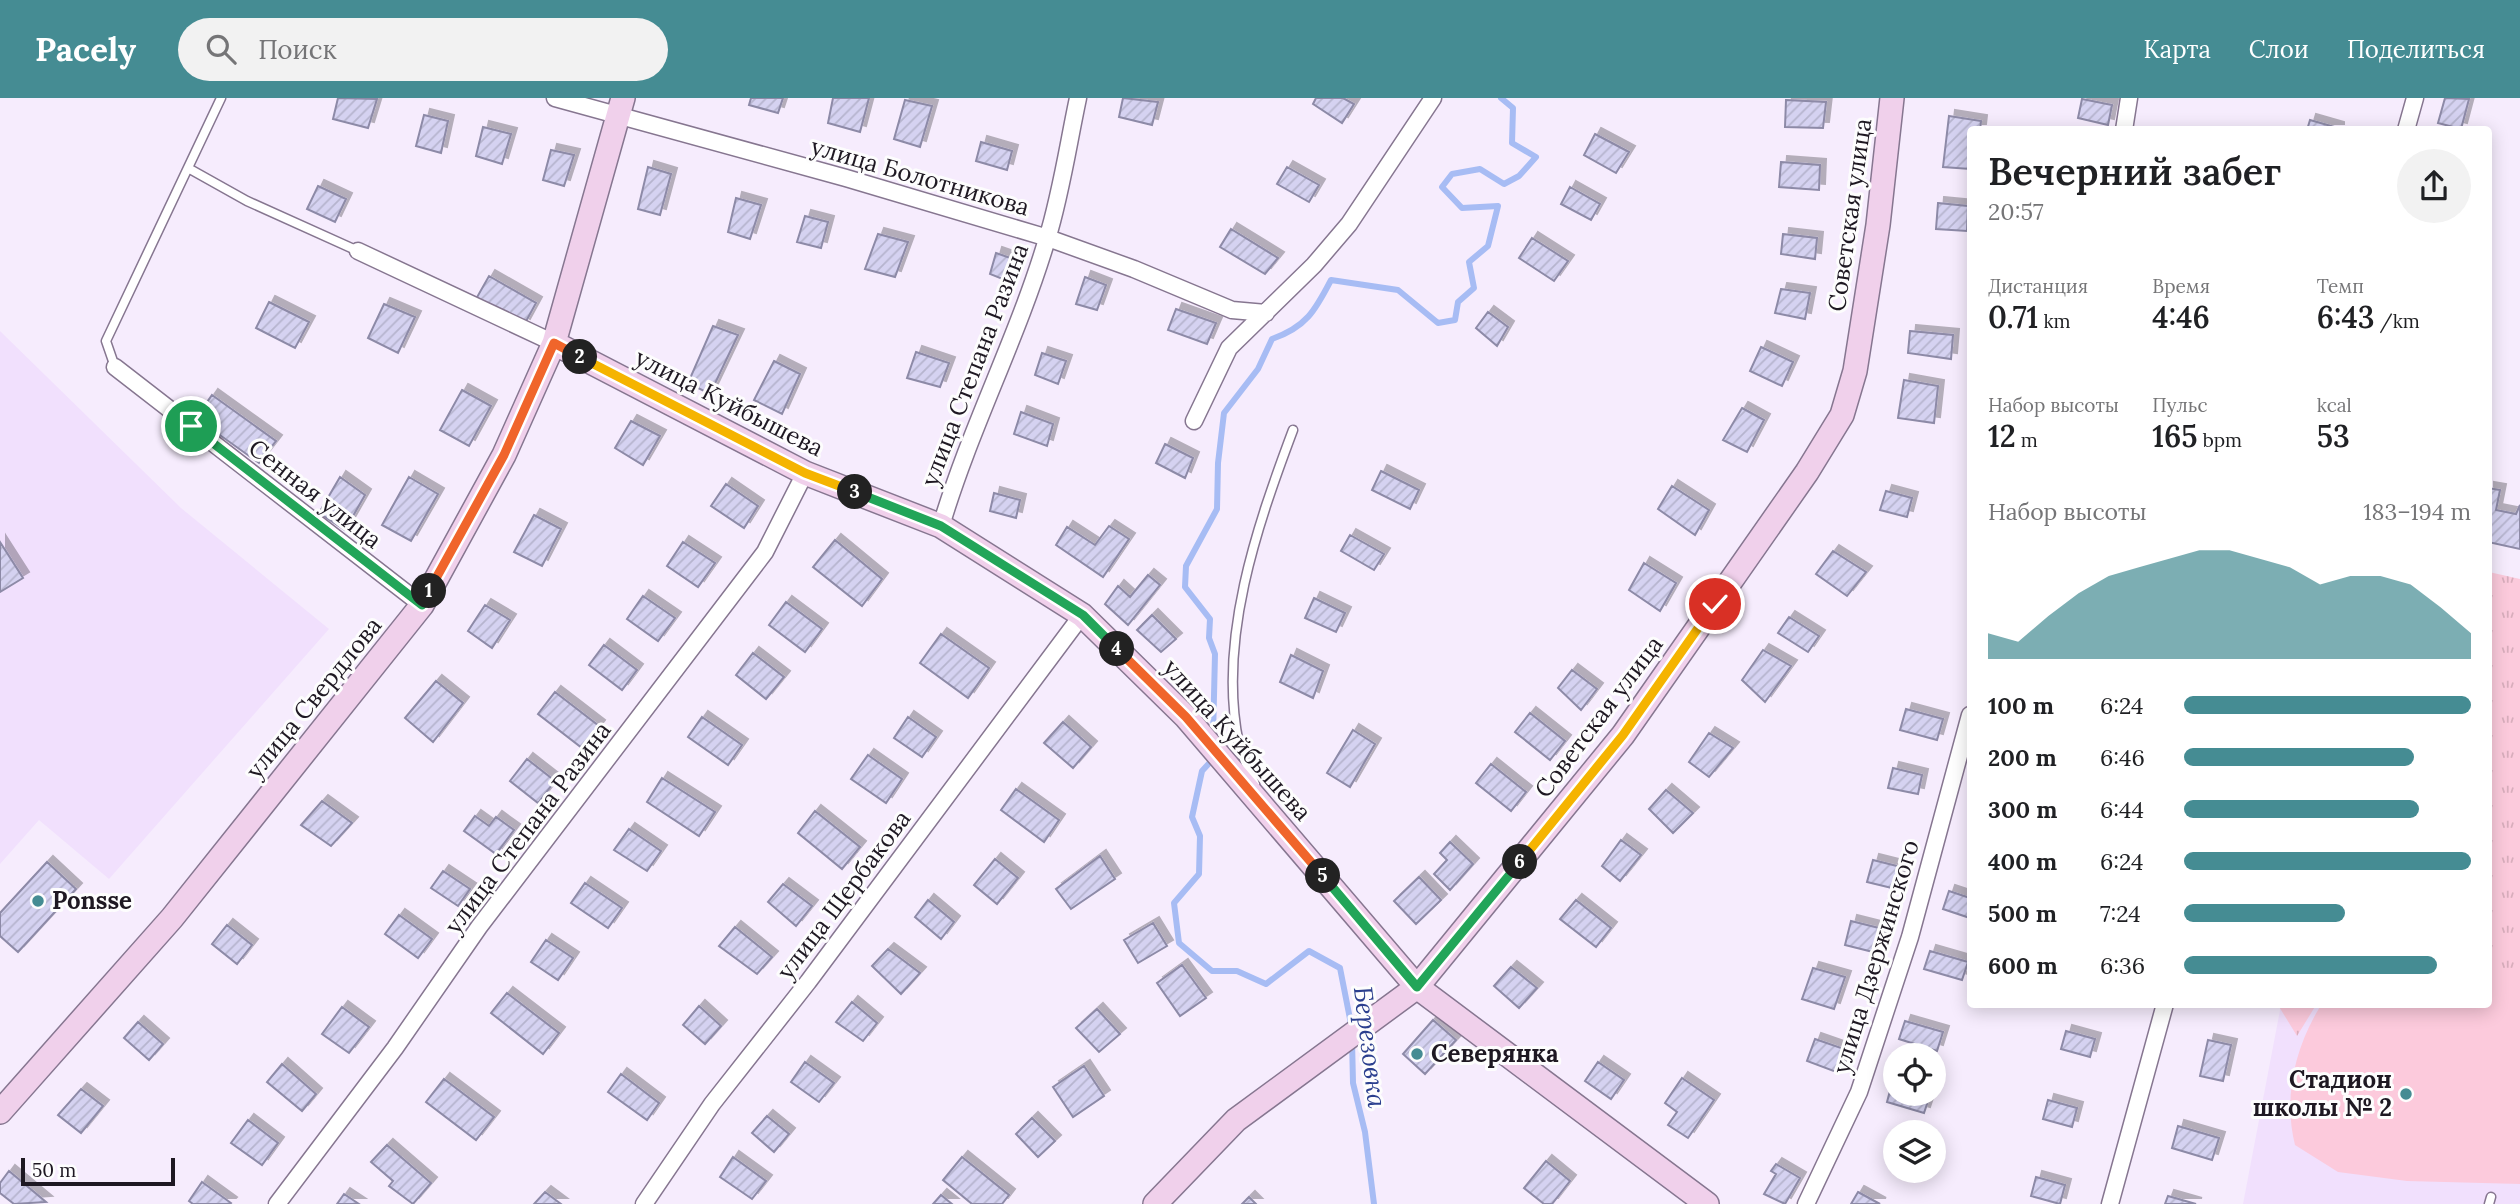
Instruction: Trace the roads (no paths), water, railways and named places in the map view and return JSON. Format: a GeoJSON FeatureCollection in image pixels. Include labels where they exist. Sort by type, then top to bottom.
{"type":"FeatureCollection","features":[{"type":"Feature","properties":{"kind":"street","name":"улица Болотникова"},"geometry":{"type":"LineString","coordinates":[[555,98],[621,106],[1048,238],[1134,269],[1232,310],[1266,313]]}},
{"type":"Feature","properties":{"kind":"street","name":"улица Степана Разина"},"geometry":{"type":"LineString","coordinates":[[941,526],[955,477],[1007,354],[1048,238],[1079,98]]}},
{"type":"Feature","properties":{"kind":"street"},"geometry":{"type":"LineString","coordinates":[[1194,421],[1230,348],[1314,264],[1349,224],[1433,98]]}},
{"type":"Feature","properties":{"kind":"street","name":"Советская улица"},"geometry":{"type":"LineString","coordinates":[[1155,1204],[1236,1120],[1417,987],[1623,735],[1807,472],[1843,415],[1855,371],[1878,225],[1892,98]]}},
{"type":"Feature","properties":{"kind":"street"},"geometry":{"type":"LineString","coordinates":[[2125,126],[2129,98]]}},
{"type":"Feature","properties":{"kind":"street"},"geometry":{"type":"LineString","coordinates":[[2407,126],[2415,98]]}},
{"type":"Feature","properties":{"kind":"street","name":"улица Свердлова"},"geometry":{"type":"LineString","coordinates":[[0,1112],[172,918],[422,605],[504,455],[554,343],[621,106]]}},
{"type":"Feature","properties":{"kind":"street"},"geometry":{"type":"LineString","coordinates":[[358,251],[554,343]]}},
{"type":"Feature","properties":{"kind":"street","name":"улица Куйбышева"},"geometry":{"type":"LineString","coordinates":[[554,343],[805,473],[941,526],[1083,615],[1186,717],[1417,987],[1707,1204]]}},
{"type":"Feature","properties":{"kind":"street","name":"Сенная улица"},"geometry":{"type":"LineString","coordinates":[[115,367],[422,605]]}},
{"type":"Feature","properties":{"kind":"street","name":"улица Степана Разина"},"geometry":{"type":"LineString","coordinates":[[278,1204],[395,1048],[479,927],[765,552],[805,473]]}},
{"type":"Feature","properties":{"kind":"street","name":"улица Щербакова"},"geometry":{"type":"LineString","coordinates":[[644,1204],[712,1104],[808,982],[1083,615]]}},
{"type":"Feature","properties":{"kind":"street","name":"улица Дзержинского"},"geometry":{"type":"LineString","coordinates":[[1806,1204],[1863,1079],[1910,937],[1967,726]]}},
{"type":"Feature","properties":{"kind":"street"},"geometry":{"type":"LineString","coordinates":[[2110,1204],[2164,1008]]}},
{"type":"Feature","properties":{"kind":"lane"},"geometry":{"type":"LineString","coordinates":[[115,367],[106,341],[221,98]]}},
{"type":"Feature","properties":{"kind":"lane"},"geometry":{"type":"LineString","coordinates":[[188,167],[247,201],[358,251]]}},
{"type":"Feature","properties":{"kind":"lane"},"geometry":{"type":"LineString","coordinates":[[1264,806],[1239,747],[1233,704],[1238,607],[1264,507],[1293,430]]}},
{"type":"Feature","properties":{"kind":"waterway","name":"Березовка"},"geometry":{"type":"LineString","coordinates":[[1213,737],[1215,654],[1209,638],[1210,619],[1185,587],[1186,566],[1217,509],[1218,463],[1224,413],[1258,369],[1272,339],[1293,329],[1308,317],[1331,280],[1398,290],[1438,323],[1455,320],[1458,302],[1474,288],[1469,262],[1488,246],[1498,206],[1462,208],[1442,187],[1452,174],[1480,169],[1504,184],[1519,176],[1536,157],[1512,143],[1513,108],[1501,98]]}},
{"type":"Feature","properties":{"kind":"waterway","name":"Березовка"},"geometry":{"type":"LineString","coordinates":[[1214,758],[1202,771],[1192,817],[1200,836],[1199,874],[1174,903],[1179,943],[1212,971],[1237,971],[1266,984],[1309,951],[1340,968],[1352,1029]]}},
{"type":"Feature","properties":{"kind":"waterway","name":"Березовка"},"geometry":{"type":"LineString","coordinates":[[1352,1040],[1353,1083],[1365,1132],[1374,1204]]}},
{"type":"Feature","properties":{"kind":"place","name":"Ponsse"},"geometry":{"type":"Point","coordinates":[38,901]}},
{"type":"Feature","properties":{"kind":"place","name":"Северянка"},"geometry":{"type":"Point","coordinates":[1417,1054]}},
{"type":"Feature","properties":{"kind":"place","name":"Стадион школы № 2"},"geometry":{"type":"Point","coordinates":[2406,1094]}}]}
